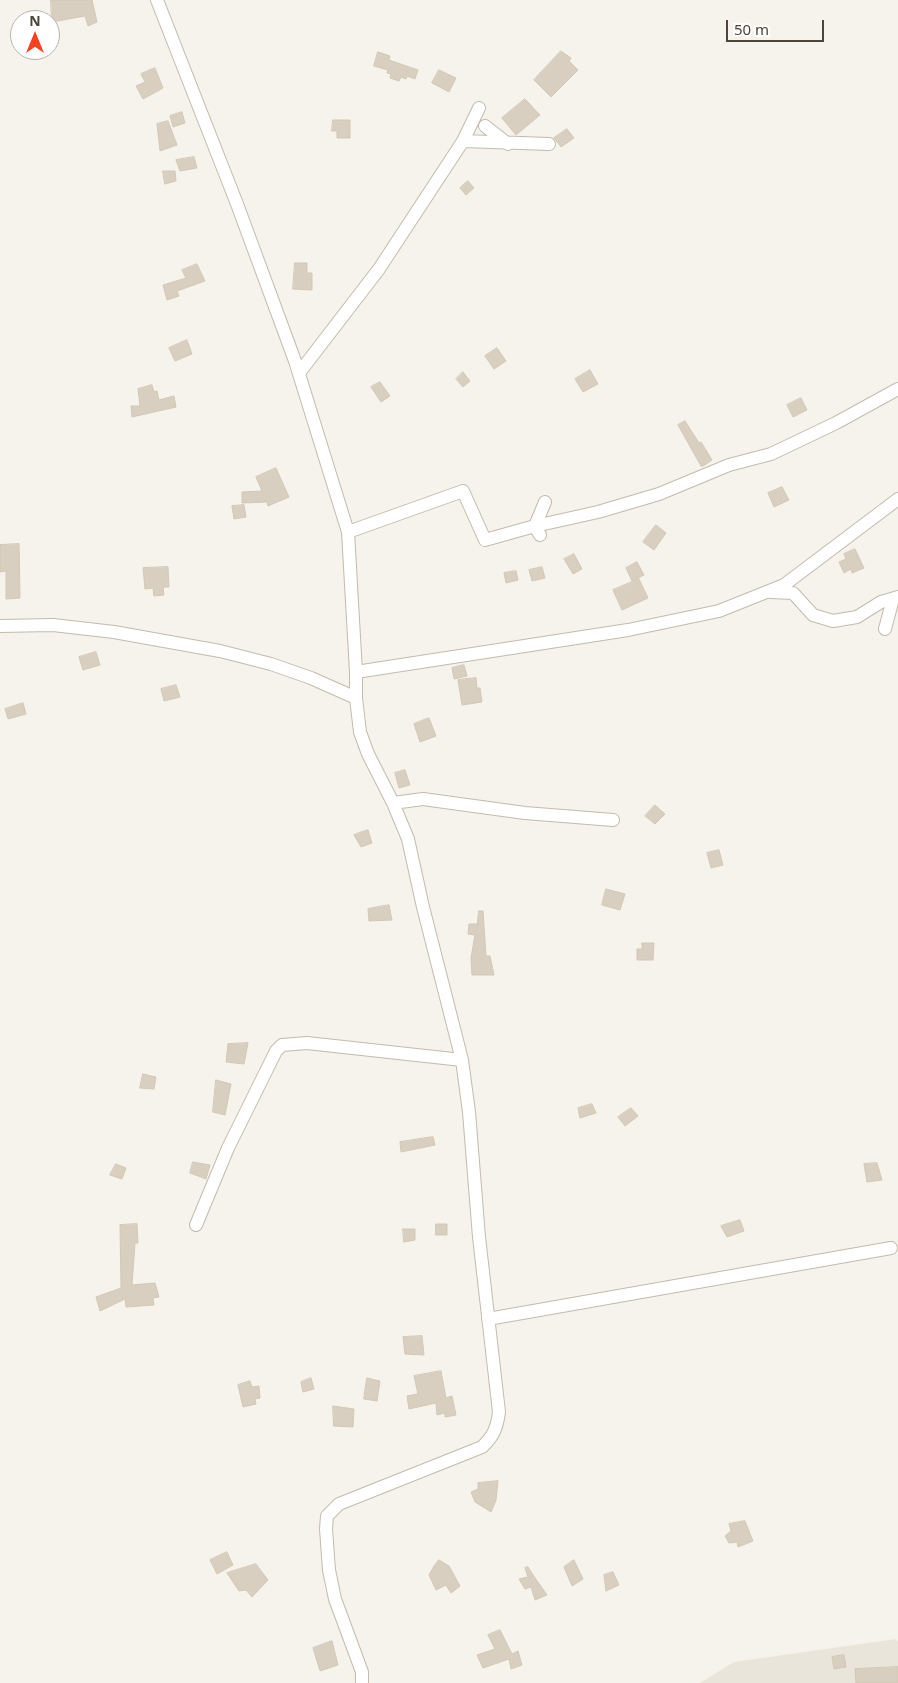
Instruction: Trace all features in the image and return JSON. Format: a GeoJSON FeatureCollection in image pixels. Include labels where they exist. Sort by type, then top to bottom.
{"type":"FeatureCollection","features":[{"type":"Feature","properties":{"kind":"street"},"geometry":{"type":"LineString","coordinates":[[157,0],[237,204],[299,373],[348,532],[356,698],[360,732],[368,754],[393,803],[408,839],[423,907],[462,1060],[469,1112],[479,1236],[499,1412],[497,1428],[492,1439],[482,1447],[339,1504],[327,1516],[329,1570],[335,1599],[362,1672],[362,1683]]}},
{"type":"Feature","properties":{"kind":"street"},"geometry":{"type":"LineString","coordinates":[[299,373],[379,269],[463,142],[479,108]]}},
{"type":"Feature","properties":{"kind":"street"},"geometry":{"type":"LineString","coordinates":[[485,126],[508,144]]}},
{"type":"Feature","properties":{"kind":"street"},"geometry":{"type":"LineString","coordinates":[[463,142],[549,144]]}},
{"type":"Feature","properties":{"kind":"street"},"geometry":{"type":"LineString","coordinates":[[348,532],[463,491],[485,540],[537,530],[650,497],[729,464],[771,454],[836,423],[898,389]]}},
{"type":"Feature","properties":{"kind":"street"},"geometry":{"type":"LineString","coordinates":[[356,672],[628,630],[719,611],[784,585],[898,499]]}},
{"type":"Feature","properties":{"kind":"street"},"geometry":{"type":"LineString","coordinates":[[537,530],[545,502]]}},
{"type":"Feature","properties":{"kind":"street"},"geometry":{"type":"LineString","coordinates":[[766,592],[793,593],[813,615],[832,621],[856,617],[881,602],[895,598]]}},
{"type":"Feature","properties":{"kind":"street"},"geometry":{"type":"LineString","coordinates":[[885,629],[895,598]]}},
{"type":"Feature","properties":{"kind":"street"},"geometry":{"type":"LineString","coordinates":[[0,626],[53,625],[114,632],[220,651],[271,664],[311,678],[356,698]]}},
{"type":"Feature","properties":{"kind":"street"},"geometry":{"type":"LineString","coordinates":[[393,803],[423,799],[526,813],[613,820]]}},
{"type":"Feature","properties":{"kind":"street"},"geometry":{"type":"LineString","coordinates":[[196,1224],[228,1148],[276,1051],[282,1045],[308,1043],[462,1060]]}},
{"type":"Feature","properties":{"kind":"street"},"geometry":{"type":"LineString","coordinates":[[488,1319],[891,1248]]}},
{"type":"Feature","properties":{"kind":"shaded area"},"geometry":{"type":"Polygon","coordinates":[[[896,1639],[898,1642],[898,1683],[700,1683],[734,1662],[896,1639]]]}},
{"type":"Feature","properties":{"kind":"building"},"geometry":{"type":"Polygon","coordinates":[[[51,0],[92,0],[97,22],[88,26],[85,16],[60,21],[60,10],[51,10],[51,0]]]}},
{"type":"Feature","properties":{"kind":"building"},"geometry":{"type":"Polygon","coordinates":[[[561,51],[571,58],[569,61],[578,70],[551,97],[534,80],[561,51]]]}},
{"type":"Feature","properties":{"kind":"building"},"geometry":{"type":"Polygon","coordinates":[[[378,52],[390,56],[389,60],[418,70],[415,79],[407,76],[406,79],[401,77],[399,81],[390,78],[391,74],[387,73],[388,70],[374,66],[378,52]]]}},
{"type":"Feature","properties":{"kind":"building"},"geometry":{"type":"Polygon","coordinates":[[[155,68],[163,88],[143,99],[136,86],[145,82],[141,74],[155,68]]]}},
{"type":"Feature","properties":{"kind":"building"},"geometry":{"type":"Polygon","coordinates":[[[439,70],[456,78],[449,92],[432,83],[439,70]]]}},
{"type":"Feature","properties":{"kind":"building"},"geometry":{"type":"Polygon","coordinates":[[[525,99],[540,115],[516,135],[502,118],[525,99]]]}},
{"type":"Feature","properties":{"kind":"building"},"geometry":{"type":"Polygon","coordinates":[[[182,112],[185,123],[173,127],[170,116],[182,112]]]}},
{"type":"Feature","properties":{"kind":"building"},"geometry":{"type":"Polygon","coordinates":[[[333,120],[350,120],[350,138],[337,138],[337,131],[332,131],[333,120]]]}},
{"type":"Feature","properties":{"kind":"building"},"geometry":{"type":"Polygon","coordinates":[[[168,121],[177,145],[160,151],[157,124],[168,121]]]}},
{"type":"Feature","properties":{"kind":"building"},"geometry":{"type":"Polygon","coordinates":[[[567,129],[574,138],[561,147],[554,138],[567,129]]]}},
{"type":"Feature","properties":{"kind":"building"},"geometry":{"type":"Polygon","coordinates":[[[194,157],[197,168],[180,171],[176,160],[194,157]]]}},
{"type":"Feature","properties":{"kind":"building"},"geometry":{"type":"Polygon","coordinates":[[[163,171],[175,171],[176,181],[165,184],[163,171]]]}},
{"type":"Feature","properties":{"kind":"building"},"geometry":{"type":"Polygon","coordinates":[[[468,181],[474,188],[466,195],[460,188],[468,181]]]}},
{"type":"Feature","properties":{"kind":"building"},"geometry":{"type":"Polygon","coordinates":[[[295,263],[307,263],[307,273],[312,273],[312,290],[293,289],[295,263]]]}},
{"type":"Feature","properties":{"kind":"building"},"geometry":{"type":"Polygon","coordinates":[[[197,264],[205,281],[177,291],[179,296],[167,300],[163,285],[186,278],[182,270],[197,264]]]}},
{"type":"Feature","properties":{"kind":"building"},"geometry":{"type":"Polygon","coordinates":[[[187,340],[192,354],[175,361],[169,348],[187,340]]]}},
{"type":"Feature","properties":{"kind":"building"},"geometry":{"type":"Polygon","coordinates":[[[497,348],[506,361],[494,369],[485,356],[497,348]]]}},
{"type":"Feature","properties":{"kind":"building"},"geometry":{"type":"Polygon","coordinates":[[[590,370],[598,384],[583,392],[575,379],[590,370]]]}},
{"type":"Feature","properties":{"kind":"building"},"geometry":{"type":"Polygon","coordinates":[[[463,372],[470,381],[463,387],[456,379],[463,372]]]}},
{"type":"Feature","properties":{"kind":"building"},"geometry":{"type":"Polygon","coordinates":[[[380,382],[390,396],[381,402],[371,387],[380,382]]]}},
{"type":"Feature","properties":{"kind":"building"},"geometry":{"type":"Polygon","coordinates":[[[152,385],[154,392],[157,391],[159,400],[174,396],[176,407],[132,417],[131,406],[140,406],[138,389],[152,385]]]}},
{"type":"Feature","properties":{"kind":"building"},"geometry":{"type":"Polygon","coordinates":[[[801,398],[807,410],[793,417],[787,405],[801,398]]]}},
{"type":"Feature","properties":{"kind":"building"},"geometry":{"type":"Polygon","coordinates":[[[685,421],[712,460],[703,466],[701,466],[678,425],[685,421]]]}},
{"type":"Feature","properties":{"kind":"building"},"geometry":{"type":"Polygon","coordinates":[[[276,468],[289,497],[268,506],[267,502],[242,503],[242,492],[262,491],[256,477],[276,468]]]}},
{"type":"Feature","properties":{"kind":"building"},"geometry":{"type":"Polygon","coordinates":[[[782,487],[789,500],[774,507],[768,493],[782,487]]]}},
{"type":"Feature","properties":{"kind":"building"},"geometry":{"type":"Polygon","coordinates":[[[244,505],[246,517],[234,519],[232,506],[244,505]]]}},
{"type":"Feature","properties":{"kind":"building"},"geometry":{"type":"Polygon","coordinates":[[[656,525],[666,533],[654,550],[643,542],[656,525]]]}},
{"type":"Feature","properties":{"kind":"building"},"geometry":{"type":"Polygon","coordinates":[[[19,544],[20,598],[6,599],[6,571],[0,572],[0,545],[19,544]]]}},
{"type":"Feature","properties":{"kind":"building"},"geometry":{"type":"Polygon","coordinates":[[[855,549],[864,568],[852,573],[851,569],[844,573],[839,562],[846,559],[844,554],[855,549]]]}},
{"type":"Feature","properties":{"kind":"building"},"geometry":{"type":"Polygon","coordinates":[[[574,554],[582,569],[573,574],[564,559],[574,554]]]}},
{"type":"Feature","properties":{"kind":"building"},"geometry":{"type":"Polygon","coordinates":[[[637,562],[644,575],[632,581],[626,568],[637,562]]]}},
{"type":"Feature","properties":{"kind":"building"},"geometry":{"type":"Polygon","coordinates":[[[168,567],[169,587],[163,587],[164,595],[154,596],[153,588],[145,589],[143,568],[168,567]]]}},
{"type":"Feature","properties":{"kind":"building"},"geometry":{"type":"Polygon","coordinates":[[[542,567],[545,578],[532,581],[529,570],[542,567]]]}},
{"type":"Feature","properties":{"kind":"building"},"geometry":{"type":"Polygon","coordinates":[[[516,571],[518,580],[506,583],[504,573],[516,571]]]}},
{"type":"Feature","properties":{"kind":"building"},"geometry":{"type":"Polygon","coordinates":[[[639,579],[648,598],[622,610],[613,590],[639,579]]]}},
{"type":"Feature","properties":{"kind":"building"},"geometry":{"type":"Polygon","coordinates":[[[96,652],[100,665],[83,670],[79,657],[96,652]]]}},
{"type":"Feature","properties":{"kind":"building"},"geometry":{"type":"Polygon","coordinates":[[[464,665],[467,676],[454,679],[452,668],[464,665]]]}},
{"type":"Feature","properties":{"kind":"building"},"geometry":{"type":"Polygon","coordinates":[[[476,678],[482,702],[462,705],[458,680],[476,678]]]}},
{"type":"Feature","properties":{"kind":"building"},"geometry":{"type":"Polygon","coordinates":[[[176,685],[180,697],[164,701],[161,689],[176,685]]]}},
{"type":"Feature","properties":{"kind":"building"},"geometry":{"type":"Polygon","coordinates":[[[23,703],[26,714],[8,719],[5,709],[23,703]]]}},
{"type":"Feature","properties":{"kind":"building"},"geometry":{"type":"Polygon","coordinates":[[[429,718],[436,736],[420,742],[414,724],[429,718]]]}},
{"type":"Feature","properties":{"kind":"building"},"geometry":{"type":"Polygon","coordinates":[[[405,770],[410,785],[399,788],[395,773],[405,770]]]}},
{"type":"Feature","properties":{"kind":"building"},"geometry":{"type":"Polygon","coordinates":[[[655,805],[665,814],[655,824],[645,816],[655,805]]]}},
{"type":"Feature","properties":{"kind":"building"},"geometry":{"type":"Polygon","coordinates":[[[368,830],[372,843],[361,847],[354,835],[368,830]]]}},
{"type":"Feature","properties":{"kind":"building"},"geometry":{"type":"Polygon","coordinates":[[[719,850],[723,865],[711,868],[707,853],[719,850]]]}},
{"type":"Feature","properties":{"kind":"building"},"geometry":{"type":"Polygon","coordinates":[[[606,889],[625,894],[620,910],[602,905],[606,889]]]}},
{"type":"Feature","properties":{"kind":"building"},"geometry":{"type":"Polygon","coordinates":[[[389,905],[392,920],[369,921],[368,909],[389,905]]]}},
{"type":"Feature","properties":{"kind":"building"},"geometry":{"type":"Polygon","coordinates":[[[479,911],[483,911],[486,956],[490,956],[494,975],[472,975],[471,958],[475,935],[468,934],[469,924],[477,924],[479,911]]]}},
{"type":"Feature","properties":{"kind":"building"},"geometry":{"type":"Polygon","coordinates":[[[642,943],[654,943],[653,960],[637,960],[637,949],[642,949],[642,943]]]}},
{"type":"Feature","properties":{"kind":"building"},"geometry":{"type":"Polygon","coordinates":[[[248,1043],[244,1064],[226,1062],[228,1044],[248,1043]]]}},
{"type":"Feature","properties":{"kind":"building"},"geometry":{"type":"Polygon","coordinates":[[[143,1074],[156,1077],[154,1089],[140,1088],[143,1074]]]}},
{"type":"Feature","properties":{"kind":"building"},"geometry":{"type":"Polygon","coordinates":[[[216,1080],[231,1084],[225,1115],[213,1112],[216,1080]]]}},
{"type":"Feature","properties":{"kind":"building"},"geometry":{"type":"Polygon","coordinates":[[[592,1104],[596,1113],[580,1118],[578,1108],[592,1104]]]}},
{"type":"Feature","properties":{"kind":"building"},"geometry":{"type":"Polygon","coordinates":[[[631,1108],[638,1116],[625,1126],[618,1117],[631,1108]]]}},
{"type":"Feature","properties":{"kind":"building"},"geometry":{"type":"Polygon","coordinates":[[[433,1137],[435,1145],[401,1152],[400,1142],[433,1137]]]}},
{"type":"Feature","properties":{"kind":"building"},"geometry":{"type":"Polygon","coordinates":[[[193,1162],[210,1165],[206,1179],[190,1173],[193,1162]]]}},
{"type":"Feature","properties":{"kind":"building"},"geometry":{"type":"Polygon","coordinates":[[[877,1163],[882,1180],[867,1182],[864,1164],[877,1163]]]}},
{"type":"Feature","properties":{"kind":"building"},"geometry":{"type":"Polygon","coordinates":[[[116,1164],[126,1168],[122,1179],[110,1175],[116,1164]]]}},
{"type":"Feature","properties":{"kind":"building"},"geometry":{"type":"Polygon","coordinates":[[[740,1220],[744,1231],[727,1237],[721,1226],[740,1220]]]}},
{"type":"Feature","properties":{"kind":"building"},"geometry":{"type":"Polygon","coordinates":[[[137,1224],[138,1243],[135,1243],[132,1285],[155,1283],[159,1297],[153,1298],[154,1305],[126,1307],[125,1299],[100,1311],[96,1297],[121,1288],[120,1225],[137,1224]]]}},
{"type":"Feature","properties":{"kind":"building"},"geometry":{"type":"Polygon","coordinates":[[[436,1224],[447,1224],[447,1235],[436,1235],[436,1224]]]}},
{"type":"Feature","properties":{"kind":"building"},"geometry":{"type":"Polygon","coordinates":[[[403,1229],[415,1229],[415,1240],[404,1242],[403,1229]]]}},
{"type":"Feature","properties":{"kind":"building"},"geometry":{"type":"Polygon","coordinates":[[[422,1336],[424,1355],[405,1354],[403,1337],[422,1336]]]}},
{"type":"Feature","properties":{"kind":"building"},"geometry":{"type":"Polygon","coordinates":[[[441,1371],[446,1398],[452,1396],[456,1415],[445,1417],[445,1413],[437,1415],[436,1403],[409,1409],[407,1396],[418,1394],[414,1376],[441,1371]]]}},
{"type":"Feature","properties":{"kind":"building"},"geometry":{"type":"Polygon","coordinates":[[[311,1378],[314,1389],[303,1392],[301,1382],[311,1378]]]}},
{"type":"Feature","properties":{"kind":"building"},"geometry":{"type":"Polygon","coordinates":[[[367,1378],[380,1381],[377,1401],[364,1399],[367,1378]]]}},
{"type":"Feature","properties":{"kind":"building"},"geometry":{"type":"Polygon","coordinates":[[[250,1381],[252,1387],[259,1386],[260,1398],[255,1399],[256,1404],[243,1407],[238,1385],[250,1381]]]}},
{"type":"Feature","properties":{"kind":"building"},"geometry":{"type":"Polygon","coordinates":[[[333,1406],[354,1409],[353,1427],[334,1426],[333,1406]]]}},
{"type":"Feature","properties":{"kind":"building"},"geometry":{"type":"Polygon","coordinates":[[[498,1481],[496,1500],[491,1512],[475,1502],[471,1492],[478,1489],[478,1483],[498,1481]]]}},
{"type":"Feature","properties":{"kind":"building"},"geometry":{"type":"Polygon","coordinates":[[[745,1521],[753,1541],[738,1547],[737,1542],[729,1543],[725,1536],[731,1531],[729,1524],[745,1521]]]}},
{"type":"Feature","properties":{"kind":"building"},"geometry":{"type":"Polygon","coordinates":[[[227,1552],[233,1565],[217,1574],[210,1560],[227,1552]]]}},
{"type":"Feature","properties":{"kind":"building"},"geometry":{"type":"Polygon","coordinates":[[[439,1560],[449,1566],[460,1586],[451,1593],[446,1585],[436,1590],[429,1575],[439,1560]]]}},
{"type":"Feature","properties":{"kind":"building"},"geometry":{"type":"Polygon","coordinates":[[[574,1560],[583,1579],[572,1586],[564,1567],[574,1560]]]}},
{"type":"Feature","properties":{"kind":"building"},"geometry":{"type":"Polygon","coordinates":[[[256,1564],[268,1580],[252,1597],[246,1590],[239,1591],[227,1573],[256,1564]]]}},
{"type":"Feature","properties":{"kind":"building"},"geometry":{"type":"Polygon","coordinates":[[[528,1567],[547,1595],[535,1600],[531,1587],[525,1589],[519,1579],[528,1577],[525,1568],[528,1567]]]}},
{"type":"Feature","properties":{"kind":"building"},"geometry":{"type":"Polygon","coordinates":[[[613,1572],[619,1585],[606,1591],[604,1575],[613,1572]]]}},
{"type":"Feature","properties":{"kind":"building"},"geometry":{"type":"Polygon","coordinates":[[[500,1630],[512,1654],[518,1651],[522,1665],[511,1669],[509,1659],[483,1668],[477,1655],[495,1649],[488,1635],[500,1630]]]}},
{"type":"Feature","properties":{"kind":"building"},"geometry":{"type":"Polygon","coordinates":[[[332,1641],[338,1665],[320,1671],[313,1648],[332,1641]]]}},
{"type":"Feature","properties":{"kind":"building"},"geometry":{"type":"Polygon","coordinates":[[[844,1655],[846,1667],[834,1669],[832,1657],[844,1655]]]}},
{"type":"Feature","properties":{"kind":"building"},"geometry":{"type":"Polygon","coordinates":[[[898,1667],[898,1683],[856,1683],[855,1669],[898,1667]]]}}]}
